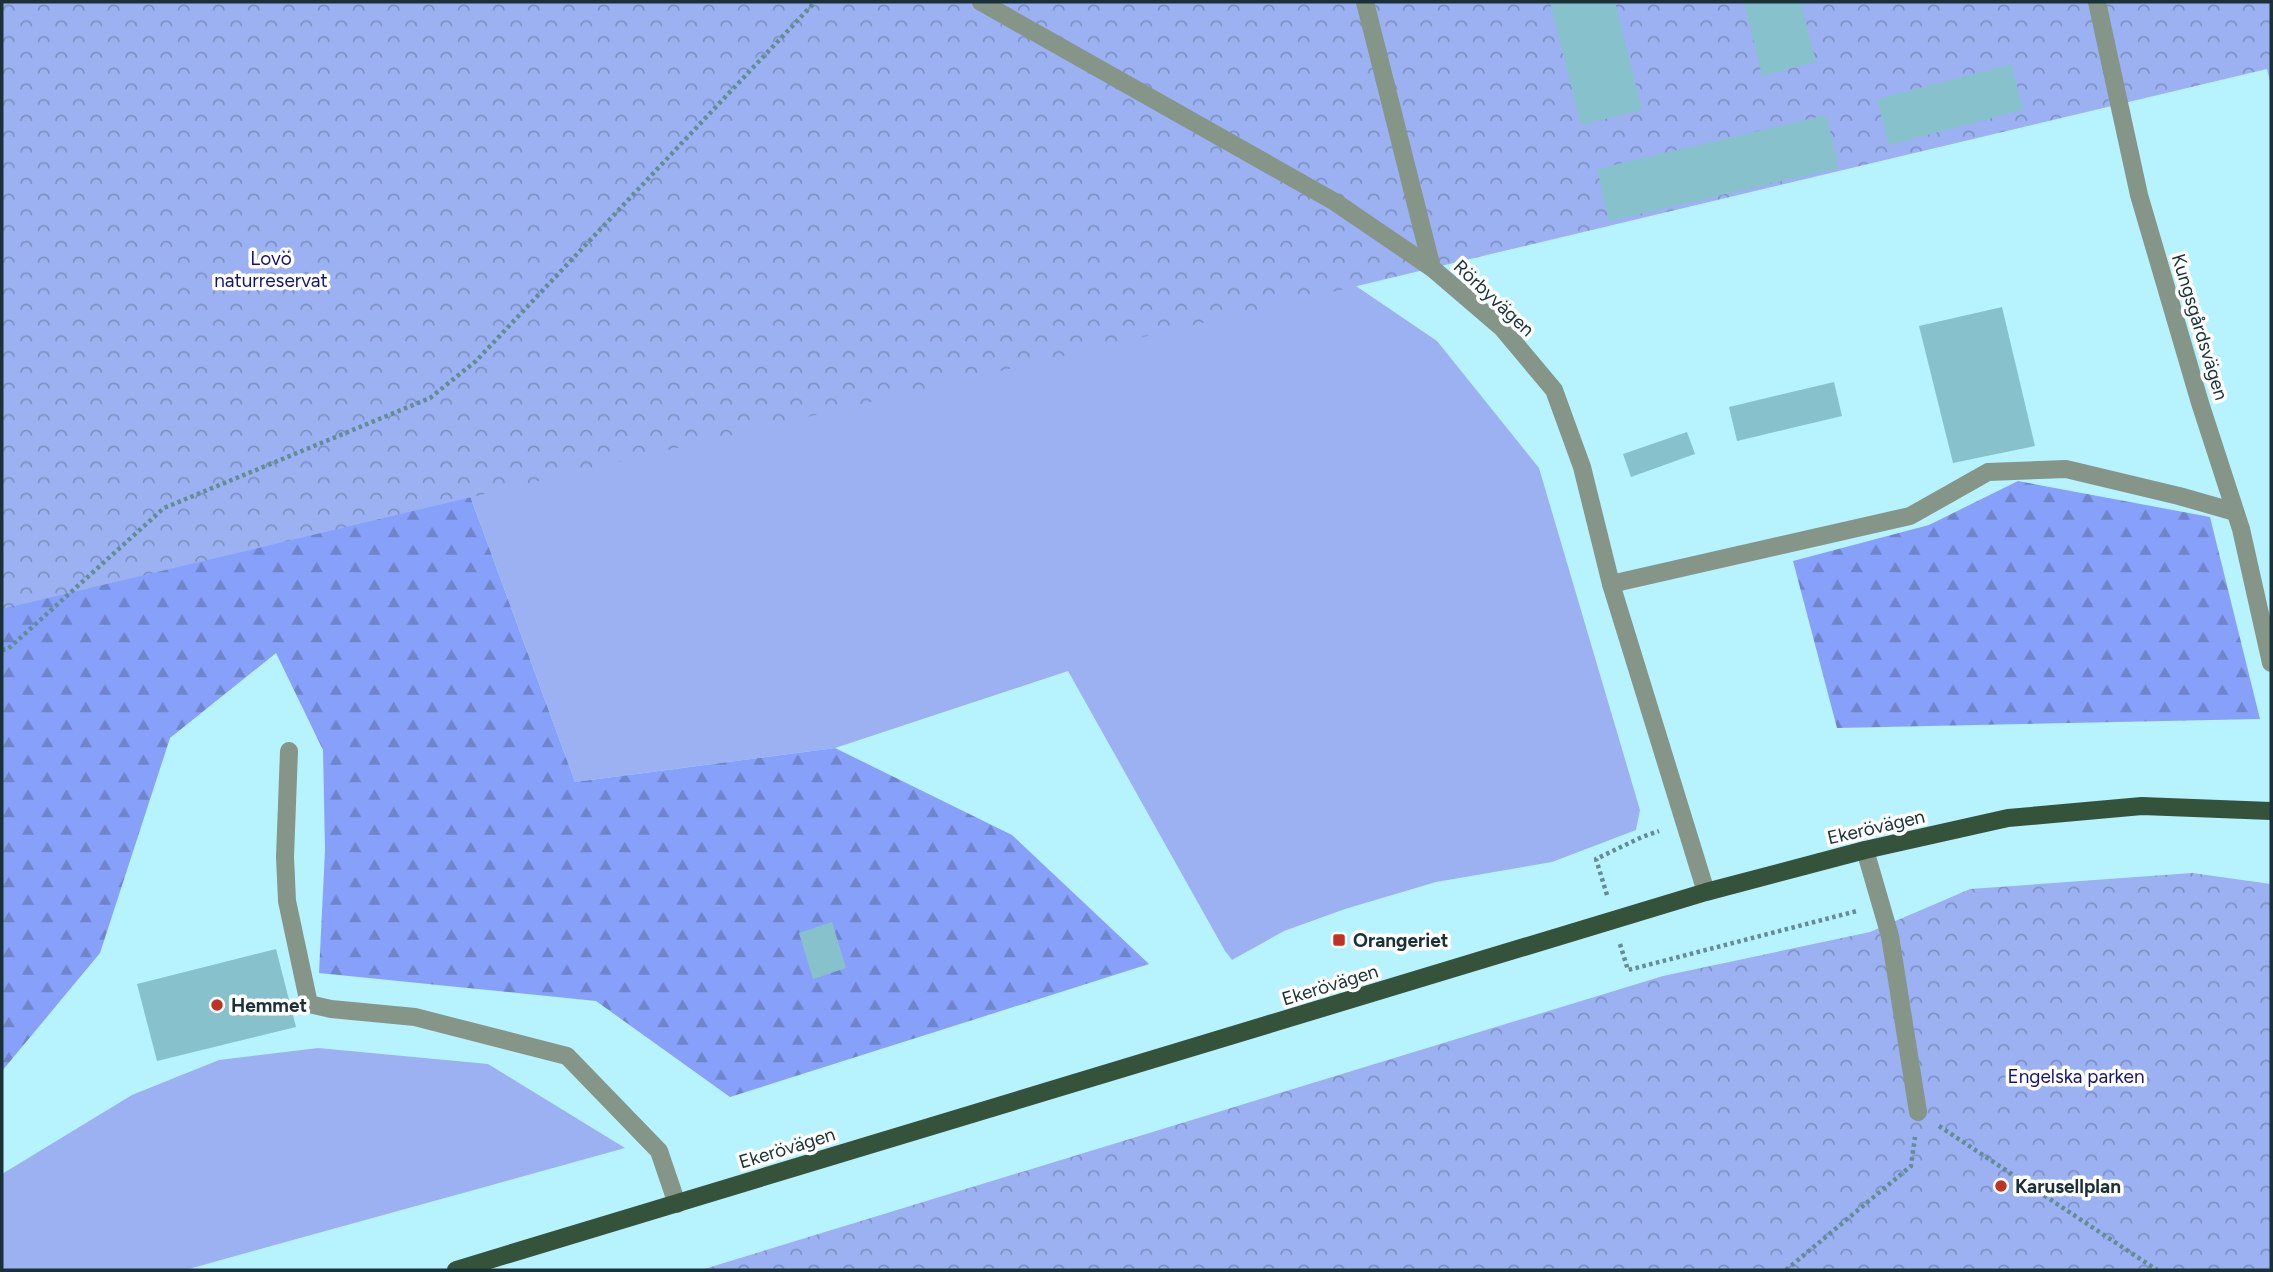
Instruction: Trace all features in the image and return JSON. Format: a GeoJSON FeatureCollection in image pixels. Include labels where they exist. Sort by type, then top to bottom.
{"type":"FeatureCollection","features":[{"type":"Feature","properties":{"kind":"main road","name":"Ekerövägen"},"geometry":{"type":"LineString","coordinates":[[456,1270],[1706,892],[1865,850],[2008,818],[2048,814],[2142,806],[2271,811]]}},
{"type":"Feature","properties":{"kind":"street","name":"Rörbyvägen"},"geometry":{"type":"LineString","coordinates":[[981,2],[1335,202],[1432,268],[1502,328],[1554,390],[1582,467],[1611,584],[1706,892]]}},
{"type":"Feature","properties":{"kind":"street"},"geometry":{"type":"LineString","coordinates":[[1365,2],[1432,268]]}},
{"type":"Feature","properties":{"kind":"street","name":"Kungsgårdsvägen"},"geometry":{"type":"LineString","coordinates":[[2097,2],[2139,195],[2241,529],[2271,663]]}},
{"type":"Feature","properties":{"kind":"street"},"geometry":{"type":"LineString","coordinates":[[1611,584],[1910,516],[1988,472],[2066,470],[2235,512]]}},
{"type":"Feature","properties":{"kind":"street"},"geometry":{"type":"LineString","coordinates":[[289,751],[285,857],[287,901],[309,1004],[331,1009],[415,1017],[567,1056],[659,1151],[677,1204]]}},
{"type":"Feature","properties":{"kind":"street"},"geometry":{"type":"LineString","coordinates":[[1865,850],[1891,936],[1918,1112]]}},
{"type":"Feature","properties":{"kind":"path"},"geometry":{"type":"LineString","coordinates":[[2,650],[8,649],[164,508],[430,398],[476,360],[815,2]]}},
{"type":"Feature","properties":{"kind":"path"},"geometry":{"type":"LineString","coordinates":[[1596,859],[1642,837],[1684,823]]}},
{"type":"Feature","properties":{"kind":"path"},"geometry":{"type":"LineString","coordinates":[[1628,970],[1881,904]]}},
{"type":"Feature","properties":{"kind":"path"},"geometry":{"type":"LineString","coordinates":[[1786,1270],[1911,1166],[1918,1112],[2157,1270]]}},
{"type":"Feature","properties":{"kind":"green space","name":"Lovö naturreservat"},"geometry":{"type":"Polygon","coordinates":[[[2,2],[2271,2],[2271,85],[2267,69],[2,609],[2,2]]]}},
{"type":"Feature","properties":{"kind":"green space"},"geometry":{"type":"Polygon","coordinates":[[[1266,225],[1437,341],[1539,468],[1640,810],[1636,830],[1552,862],[1436,882],[1345,909],[1284,931],[1232,960],[1068,671],[835,748],[575,782],[440,414],[1266,225]]]}},
{"type":"Feature","properties":{"kind":"green space"},"geometry":{"type":"Polygon","coordinates":[[[2,235],[440,414],[575,782],[835,748],[1012,835],[1149,964],[730,1097],[596,1001],[319,973],[325,850],[323,750],[276,653],[170,738],[100,953],[2,1071],[2,235]]]}},
{"type":"Feature","properties":{"kind":"green space"},"geometry":{"type":"Polygon","coordinates":[[[2018,481],[2210,517],[2260,719],[1837,728],[1793,561],[1929,525],[2018,481]]]}},
{"type":"Feature","properties":{"kind":"green space","name":"Engelska parken"},"geometry":{"type":"Polygon","coordinates":[[[2192,873],[2271,884],[2271,1270],[701,1270],[1663,976],[1870,932],[1970,889],[2192,873]]]}},
{"type":"Feature","properties":{"kind":"green space"},"geometry":{"type":"Polygon","coordinates":[[[318,1048],[488,1064],[625,1148],[185,1270],[2,1270],[2,1174],[132,1095],[219,1060],[318,1048]]]}},
{"type":"Feature","properties":{"kind":"building"},"geometry":{"type":"Polygon","coordinates":[[[1550,2],[1615,2],[1642,110],[1581,125],[1550,2]]]}},
{"type":"Feature","properties":{"kind":"building"},"geometry":{"type":"Polygon","coordinates":[[[1744,2],[1801,2],[1816,62],[1762,76],[1744,2]]]}},
{"type":"Feature","properties":{"kind":"building"},"geometry":{"type":"Polygon","coordinates":[[[2011,64],[2023,110],[1889,145],[1877,99],[2011,64]]]}},
{"type":"Feature","properties":{"kind":"building"},"geometry":{"type":"Polygon","coordinates":[[[1826,115],[1839,168],[1609,221],[1597,169],[1826,115]]]}},
{"type":"Feature","properties":{"kind":"building"},"geometry":{"type":"Polygon","coordinates":[[[2002,307],[2035,446],[1953,463],[1919,326],[2002,307]]]}},
{"type":"Feature","properties":{"kind":"building"},"geometry":{"type":"Polygon","coordinates":[[[1834,382],[1842,416],[1737,441],[1729,407],[1834,382]]]}},
{"type":"Feature","properties":{"kind":"building"},"geometry":{"type":"Polygon","coordinates":[[[1687,432],[1695,454],[1631,477],[1623,454],[1687,432]]]}},
{"type":"Feature","properties":{"kind":"building"},"geometry":{"type":"Polygon","coordinates":[[[832,922],[846,968],[813,979],[799,933],[832,922]]]}},
{"type":"Feature","properties":{"kind":"building","name":"Hemmet"},"geometry":{"type":"Polygon","coordinates":[[[276,949],[296,1027],[157,1061],[137,984],[276,949]]]}},
{"type":"Feature","properties":{"kind":"place","name":"Orangeriet"},"geometry":{"type":"Point","coordinates":[1339,940]}},
{"type":"Feature","properties":{"kind":"place","name":"Hemmet"},"geometry":{"type":"Point","coordinates":[217,1005]}},
{"type":"Feature","properties":{"kind":"place","name":"Karusellplan"},"geometry":{"type":"Point","coordinates":[2001,1186]}}]}
